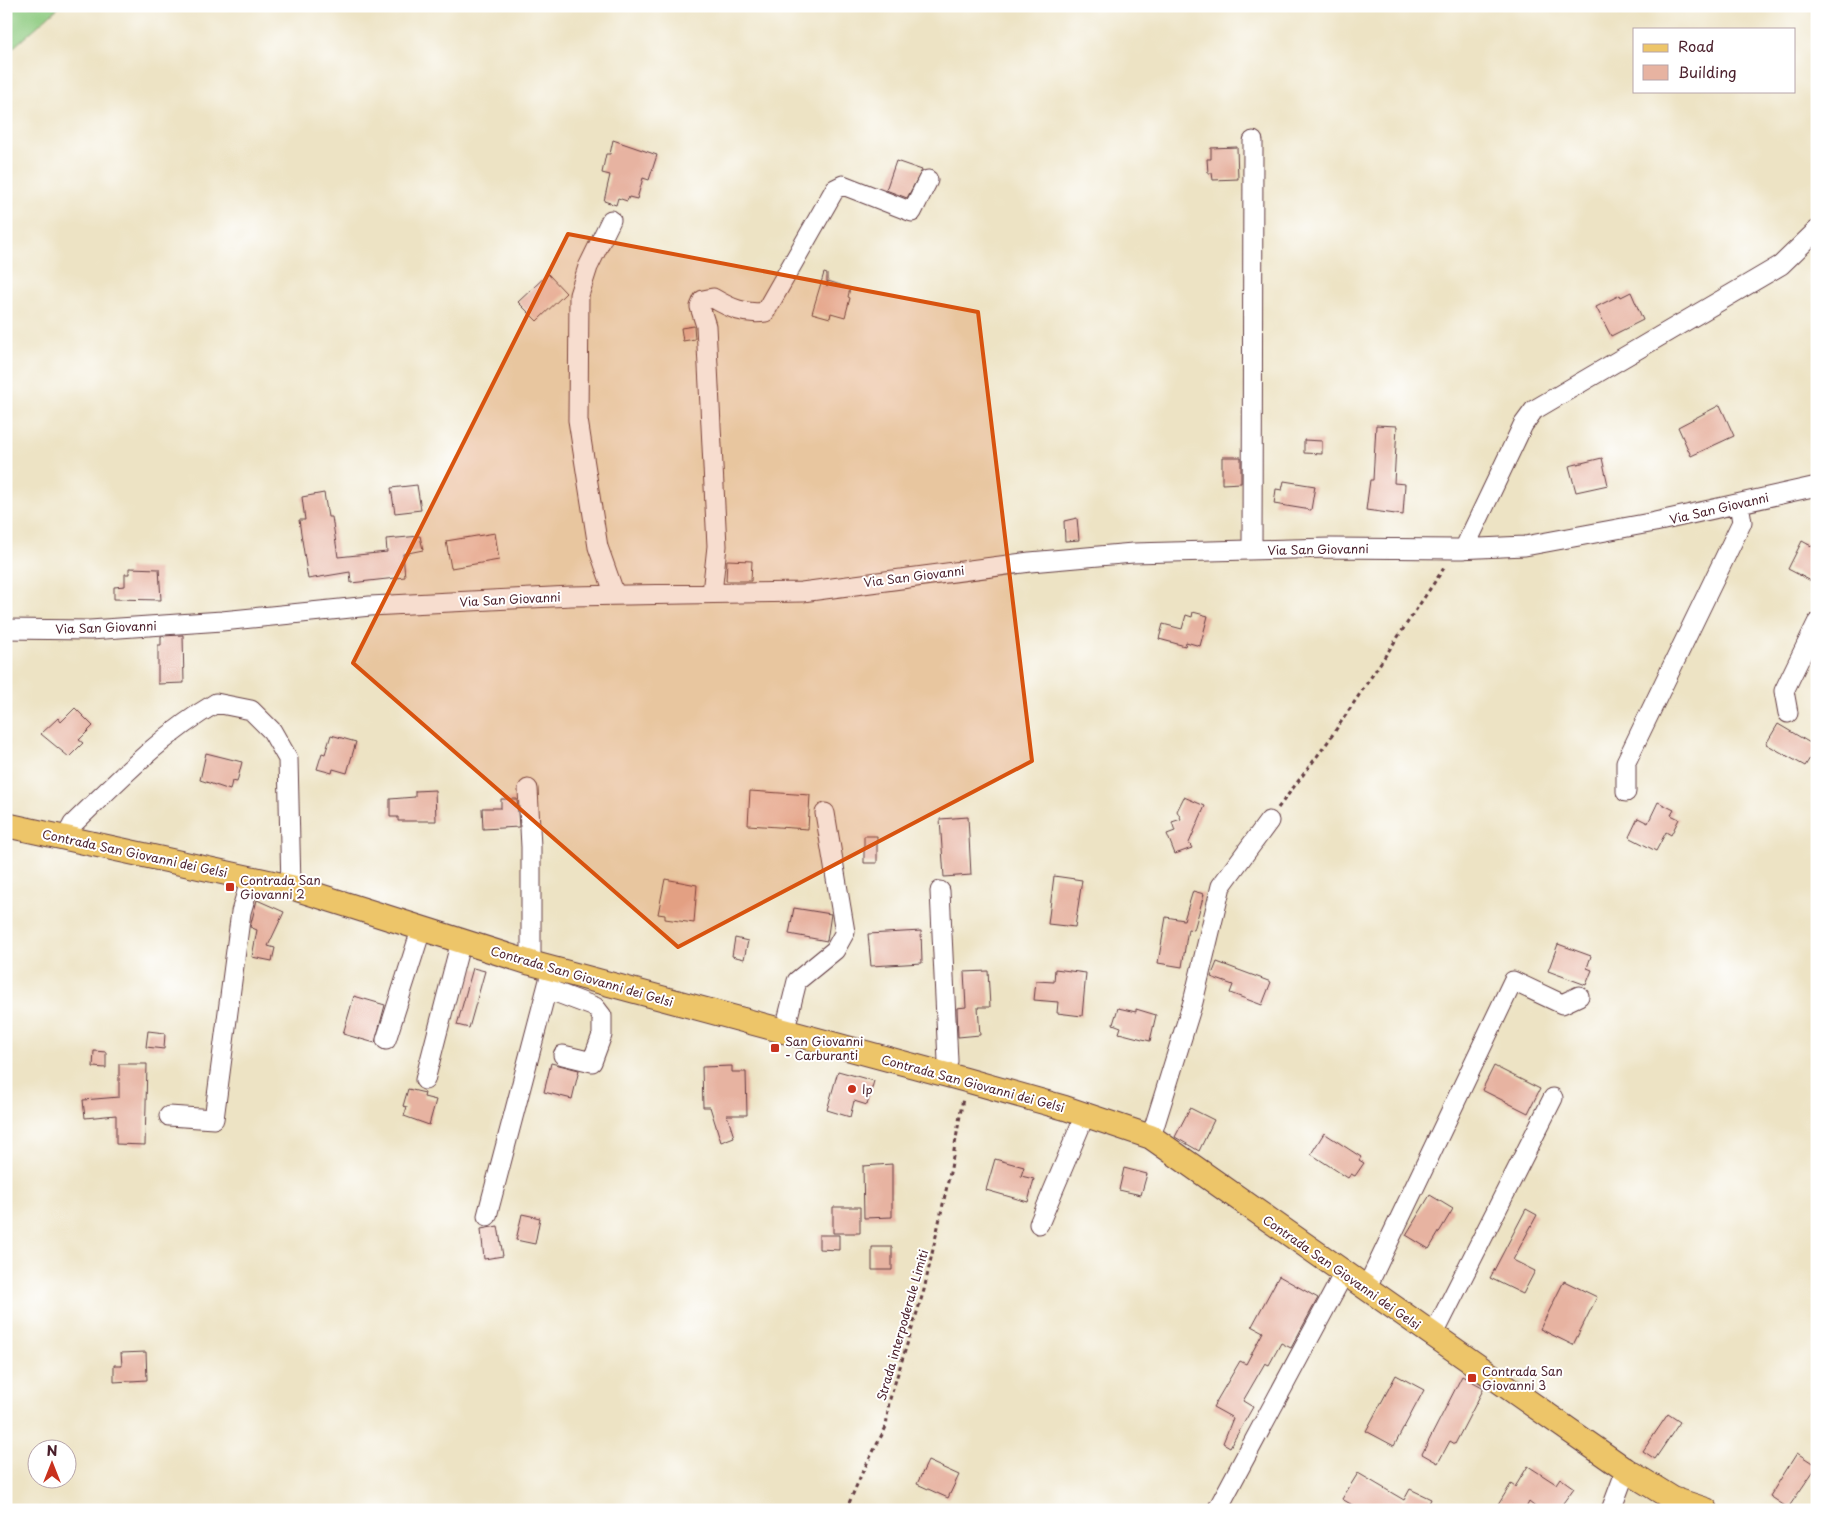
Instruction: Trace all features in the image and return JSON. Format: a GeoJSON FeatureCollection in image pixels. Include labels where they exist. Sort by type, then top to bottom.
{"type":"FeatureCollection","features":[{"type":"Feature","properties":{"kind":"main road","name":"Contrada San Giovanni dei Gelsi"},"geometry":{"type":"LineString","coordinates":[[6,825],[291,886],[461,940],[543,974],[966,1080],[1086,1115],[1151,1137],[1676,1506],[1706,1510]]}},
{"type":"Feature","properties":{"kind":"street"},"geometry":{"type":"LineString","coordinates":[[1252,550],[1253,141]]}},
{"type":"Feature","properties":{"kind":"street"},"geometry":{"type":"LineString","coordinates":[[712,593],[717,546],[706,326],[700,307],[703,300],[713,298],[728,307],[751,314],[765,312],[835,189],[843,185],[912,212],[928,180]]}},
{"type":"Feature","properties":{"kind":"street"},"geometry":{"type":"LineString","coordinates":[[612,220],[588,267],[579,295],[578,420],[598,547],[615,595]]}},
{"type":"Feature","properties":{"kind":"street"},"geometry":{"type":"LineString","coordinates":[[1460,549],[1523,425],[1534,410],[1781,265],[1817,230]]}},
{"type":"Feature","properties":{"kind":"street","name":"Via San Giovanni"},"geometry":{"type":"LineString","coordinates":[[6,629],[90,630],[222,621],[370,606],[615,595],[802,592],[1020,563],[1133,552],[1460,549],[1526,546],[1655,522],[1817,486]]}},
{"type":"Feature","properties":{"kind":"street"},"geometry":{"type":"LineString","coordinates":[[1626,792],[1626,762],[1742,522],[1739,504]]}},
{"type":"Feature","properties":{"kind":"street"},"geometry":{"type":"LineString","coordinates":[[1788,713],[1784,691],[1817,623]]}},
{"type":"Feature","properties":{"kind":"street"},"geometry":{"type":"LineString","coordinates":[[66,837],[73,824],[154,746],[192,717],[216,703],[251,710],[272,731],[288,759],[291,886]]}},
{"type":"Feature","properties":{"kind":"street"},"geometry":{"type":"LineString","coordinates":[[487,1216],[543,974],[531,847],[528,789]]}},
{"type":"Feature","properties":{"kind":"street"},"geometry":{"type":"LineString","coordinates":[[784,1033],[797,981],[835,950],[845,932],[826,814]]}},
{"type":"Feature","properties":{"kind":"street"},"geometry":{"type":"LineString","coordinates":[[1151,1137],[1193,1002],[1222,886],[1269,821]]}},
{"type":"Feature","properties":{"kind":"street"},"geometry":{"type":"LineString","coordinates":[[170,1116],[214,1119],[241,912],[251,878]]}},
{"type":"Feature","properties":{"kind":"street"},"geometry":{"type":"LineString","coordinates":[[940,891],[948,1062],[943,1074]]}},
{"type":"Feature","properties":{"kind":"street"},"geometry":{"type":"LineString","coordinates":[[386,1040],[422,927]]}},
{"type":"Feature","properties":{"kind":"street"},"geometry":{"type":"LineString","coordinates":[[425,1080],[461,940]]}},
{"type":"Feature","properties":{"kind":"street"},"geometry":{"type":"LineString","coordinates":[[543,974],[594,1008],[602,1016],[602,1035],[592,1062],[563,1055]]}},
{"type":"Feature","properties":{"kind":"street"},"geometry":{"type":"LineString","coordinates":[[1366,1289],[1513,981],[1562,1004],[1579,996]]}},
{"type":"Feature","properties":{"kind":"street"},"geometry":{"type":"LineString","coordinates":[[1433,1336],[1552,1098]]}},
{"type":"Feature","properties":{"kind":"street"},"geometry":{"type":"LineString","coordinates":[[1039,1224],[1086,1115]]}},
{"type":"Feature","properties":{"kind":"street"},"geometry":{"type":"LineString","coordinates":[[1217,1510],[1344,1273]]}},
{"type":"Feature","properties":{"kind":"street"},"geometry":{"type":"LineString","coordinates":[[1611,1510],[1626,1470]]}},
{"type":"Feature","properties":{"kind":"path"},"geometry":{"type":"LineString","coordinates":[[1269,821],[1328,743],[1460,549]]}},
{"type":"Feature","properties":{"kind":"path","name":"Strada interpoderale Limiti"},"geometry":{"type":"LineString","coordinates":[[846,1510],[862,1473],[886,1427],[889,1402],[924,1290],[951,1168],[966,1080]]}},
{"type":"Feature","properties":{"kind":"highlighted area"},"geometry":{"type":"Polygon","coordinates":[[[568,234],[978,312],[1032,761],[678,947],[353,663],[568,234]]]}},
{"type":"Feature","properties":{"kind":"green space"},"geometry":{"type":"Polygon","coordinates":[[[6,6],[60,6],[6,54],[6,6]]]}},
{"type":"Feature","properties":{"kind":"building"},"geometry":{"type":"Polygon","coordinates":[[[613,140],[657,155],[649,180],[643,178],[637,199],[629,197],[627,201],[618,198],[616,205],[604,201],[610,175],[602,173],[606,154],[610,154],[613,140]]]}},
{"type":"Feature","properties":{"kind":"building"},"geometry":{"type":"Polygon","coordinates":[[[1237,147],[1238,179],[1213,180],[1212,173],[1208,173],[1207,159],[1211,159],[1211,148],[1237,147]]]}},
{"type":"Feature","properties":{"kind":"building"},"geometry":{"type":"Polygon","coordinates":[[[896,161],[922,170],[907,198],[886,190],[896,161]]]}},
{"type":"Feature","properties":{"kind":"building"},"geometry":{"type":"Polygon","coordinates":[[[824,273],[827,274],[827,286],[828,281],[850,288],[848,297],[850,298],[845,317],[831,313],[830,318],[812,313],[824,273]]]}},
{"type":"Feature","properties":{"kind":"building"},"geometry":{"type":"Polygon","coordinates":[[[548,274],[566,293],[537,321],[518,302],[548,274]]]}},
{"type":"Feature","properties":{"kind":"building"},"geometry":{"type":"Polygon","coordinates":[[[1631,292],[1643,320],[1611,336],[1596,307],[1620,295],[1621,297],[1631,292]]]}},
{"type":"Feature","properties":{"kind":"building"},"geometry":{"type":"Polygon","coordinates":[[[694,326],[695,339],[683,341],[681,328],[694,326]]]}},
{"type":"Feature","properties":{"kind":"building"},"geometry":{"type":"Polygon","coordinates":[[[1720,405],[1734,436],[1691,456],[1678,427],[1720,405]]]}},
{"type":"Feature","properties":{"kind":"building"},"geometry":{"type":"Polygon","coordinates":[[[1376,425],[1397,426],[1394,483],[1405,484],[1403,515],[1366,510],[1370,480],[1373,480],[1376,425]]]}},
{"type":"Feature","properties":{"kind":"building"},"geometry":{"type":"Polygon","coordinates":[[[1304,440],[1322,441],[1322,454],[1304,453],[1304,440]]]}},
{"type":"Feature","properties":{"kind":"building"},"geometry":{"type":"Polygon","coordinates":[[[1222,457],[1241,457],[1241,483],[1222,484],[1222,457]]]}},
{"type":"Feature","properties":{"kind":"building"},"geometry":{"type":"Polygon","coordinates":[[[1602,458],[1608,485],[1576,492],[1569,466],[1602,458]]]}},
{"type":"Feature","properties":{"kind":"building"},"geometry":{"type":"Polygon","coordinates":[[[1284,481],[1315,486],[1311,510],[1274,504],[1276,489],[1282,490],[1284,481]]]}},
{"type":"Feature","properties":{"kind":"building"},"geometry":{"type":"Polygon","coordinates":[[[417,485],[421,510],[395,513],[391,488],[417,485]]]}},
{"type":"Feature","properties":{"kind":"building"},"geometry":{"type":"Polygon","coordinates":[[[324,493],[328,517],[332,517],[338,557],[387,552],[386,539],[420,536],[423,550],[403,554],[405,577],[351,583],[350,572],[308,579],[299,520],[305,520],[302,497],[324,493]]]}},
{"type":"Feature","properties":{"kind":"building"},"geometry":{"type":"Polygon","coordinates":[[[1077,518],[1079,540],[1065,541],[1064,521],[1077,518]]]}},
{"type":"Feature","properties":{"kind":"building"},"geometry":{"type":"Polygon","coordinates":[[[495,533],[499,560],[451,568],[446,541],[495,533]]]}},
{"type":"Feature","properties":{"kind":"building"},"geometry":{"type":"Polygon","coordinates":[[[1802,541],[1817,549],[1817,584],[1788,569],[1802,541]]]}},
{"type":"Feature","properties":{"kind":"building"},"geometry":{"type":"Polygon","coordinates":[[[727,560],[752,561],[751,581],[726,581],[727,560]]]}},
{"type":"Feature","properties":{"kind":"building"},"geometry":{"type":"Polygon","coordinates":[[[129,568],[159,569],[161,600],[114,599],[114,587],[125,586],[125,574],[129,574],[129,568]]]}},
{"type":"Feature","properties":{"kind":"building"},"geometry":{"type":"Polygon","coordinates":[[[1193,612],[1208,616],[1200,646],[1186,642],[1185,646],[1159,639],[1163,624],[1182,629],[1186,615],[1192,617],[1193,612]]]}},
{"type":"Feature","properties":{"kind":"building"},"geometry":{"type":"Polygon","coordinates":[[[183,635],[184,683],[158,684],[158,645],[161,645],[161,636],[183,635]]]}},
{"type":"Feature","properties":{"kind":"building"},"geometry":{"type":"Polygon","coordinates":[[[75,708],[93,726],[79,740],[83,743],[69,757],[41,734],[58,718],[61,722],[75,708]]]}},
{"type":"Feature","properties":{"kind":"building"},"geometry":{"type":"Polygon","coordinates":[[[1778,724],[1817,747],[1805,766],[1766,744],[1778,724]]]}},
{"type":"Feature","properties":{"kind":"building"},"geometry":{"type":"Polygon","coordinates":[[[331,735],[356,742],[347,773],[333,769],[332,773],[317,769],[322,753],[325,754],[331,735]]]}},
{"type":"Feature","properties":{"kind":"building"},"geometry":{"type":"Polygon","coordinates":[[[206,753],[242,762],[237,782],[232,781],[230,790],[200,780],[206,753]]]}},
{"type":"Feature","properties":{"kind":"building"},"geometry":{"type":"Polygon","coordinates":[[[435,790],[436,821],[398,821],[398,817],[390,817],[390,799],[415,797],[415,791],[435,790]]]}},
{"type":"Feature","properties":{"kind":"building"},"geometry":{"type":"Polygon","coordinates":[[[750,791],[810,795],[808,829],[748,825],[750,791]]]}},
{"type":"Feature","properties":{"kind":"building"},"geometry":{"type":"Polygon","coordinates":[[[1184,797],[1205,806],[1189,843],[1192,848],[1175,854],[1167,834],[1175,831],[1172,822],[1181,819],[1177,811],[1184,797]]]}},
{"type":"Feature","properties":{"kind":"building"},"geometry":{"type":"Polygon","coordinates":[[[501,799],[517,799],[519,827],[483,829],[482,808],[501,808],[501,799]]]}},
{"type":"Feature","properties":{"kind":"building"},"geometry":{"type":"Polygon","coordinates":[[[1658,802],[1674,810],[1671,815],[1679,819],[1671,835],[1666,832],[1656,851],[1629,837],[1638,818],[1648,823],[1658,802]]]}},
{"type":"Feature","properties":{"kind":"building"},"geometry":{"type":"Polygon","coordinates":[[[968,817],[971,875],[944,877],[940,819],[968,817]]]}},
{"type":"Feature","properties":{"kind":"building"},"geometry":{"type":"Polygon","coordinates":[[[864,836],[877,836],[877,863],[864,863],[864,836]]]}},
{"type":"Feature","properties":{"kind":"building"},"geometry":{"type":"Polygon","coordinates":[[[1054,876],[1082,880],[1075,927],[1048,924],[1054,876]]]}},
{"type":"Feature","properties":{"kind":"building"},"geometry":{"type":"Polygon","coordinates":[[[665,879],[697,885],[694,923],[665,919],[665,915],[658,914],[665,879]]]}},
{"type":"Feature","properties":{"kind":"building"},"geometry":{"type":"Polygon","coordinates":[[[1193,891],[1204,894],[1194,930],[1188,929],[1182,967],[1158,963],[1166,917],[1184,920],[1193,891]]]}},
{"type":"Feature","properties":{"kind":"building"},"geometry":{"type":"Polygon","coordinates":[[[257,900],[284,912],[268,946],[275,948],[272,961],[252,957],[257,930],[250,927],[257,900]]]}},
{"type":"Feature","properties":{"kind":"building"},"geometry":{"type":"Polygon","coordinates":[[[794,908],[831,914],[827,941],[789,934],[794,908]]]}},
{"type":"Feature","properties":{"kind":"building"},"geometry":{"type":"Polygon","coordinates":[[[921,931],[922,963],[871,966],[868,934],[921,931]]]}},
{"type":"Feature","properties":{"kind":"building"},"geometry":{"type":"Polygon","coordinates":[[[735,938],[748,941],[744,959],[732,956],[735,938]]]}},
{"type":"Feature","properties":{"kind":"building"},"geometry":{"type":"Polygon","coordinates":[[[1558,944],[1591,956],[1587,968],[1592,970],[1586,985],[1548,971],[1558,944]]]}},
{"type":"Feature","properties":{"kind":"building"},"geometry":{"type":"Polygon","coordinates":[[[1217,962],[1271,982],[1262,1005],[1230,993],[1233,985],[1211,977],[1217,962]]]}},
{"type":"Feature","properties":{"kind":"building"},"geometry":{"type":"Polygon","coordinates":[[[473,968],[485,971],[469,1028],[457,1025],[473,968]]]}},
{"type":"Feature","properties":{"kind":"building"},"geometry":{"type":"Polygon","coordinates":[[[1055,969],[1086,973],[1082,1016],[1057,1013],[1058,1002],[1034,1000],[1036,981],[1054,982],[1055,969]]]}},
{"type":"Feature","properties":{"kind":"building"},"geometry":{"type":"Polygon","coordinates":[[[988,971],[990,1007],[978,1007],[980,1035],[958,1037],[957,1008],[966,1007],[964,972],[988,971]]]}},
{"type":"Feature","properties":{"kind":"building"},"geometry":{"type":"Polygon","coordinates":[[[354,996],[385,1005],[375,1043],[343,1034],[354,996]]]}},
{"type":"Feature","properties":{"kind":"building"},"geometry":{"type":"Polygon","coordinates":[[[1118,1008],[1136,1012],[1136,1009],[1156,1015],[1150,1041],[1119,1033],[1121,1027],[1113,1024],[1118,1008]]]}},
{"type":"Feature","properties":{"kind":"building"},"geometry":{"type":"Polygon","coordinates":[[[148,1031],[165,1033],[164,1049],[146,1047],[148,1031]]]}},
{"type":"Feature","properties":{"kind":"building"},"geometry":{"type":"Polygon","coordinates":[[[94,1051],[106,1052],[106,1068],[93,1067],[94,1051]]]}},
{"type":"Feature","properties":{"kind":"building"},"geometry":{"type":"Polygon","coordinates":[[[551,1063],[579,1070],[572,1099],[544,1092],[551,1063]]]}},
{"type":"Feature","properties":{"kind":"building"},"geometry":{"type":"Polygon","coordinates":[[[119,1064],[147,1064],[145,1145],[116,1144],[116,1115],[85,1118],[83,1100],[119,1097],[119,1064]]]}},
{"type":"Feature","properties":{"kind":"building"},"geometry":{"type":"Polygon","coordinates":[[[732,1066],[732,1072],[746,1072],[747,1115],[727,1115],[734,1137],[721,1142],[710,1107],[703,1107],[702,1067],[732,1066]]]}},
{"type":"Feature","properties":{"kind":"building"},"geometry":{"type":"Polygon","coordinates":[[[1494,1066],[1540,1089],[1528,1113],[1482,1090],[1494,1066]]]}},
{"type":"Feature","properties":{"kind":"building"},"geometry":{"type":"Polygon","coordinates":[[[838,1071],[874,1081],[867,1105],[854,1101],[850,1117],[827,1110],[838,1071]]]}},
{"type":"Feature","properties":{"kind":"building"},"geometry":{"type":"Polygon","coordinates":[[[408,1089],[425,1093],[424,1097],[436,1100],[429,1125],[404,1116],[407,1107],[403,1106],[408,1089]]]}},
{"type":"Feature","properties":{"kind":"building"},"geometry":{"type":"Polygon","coordinates":[[[1190,1108],[1214,1120],[1199,1151],[1175,1137],[1190,1108]]]}},
{"type":"Feature","properties":{"kind":"building"},"geometry":{"type":"Polygon","coordinates":[[[1324,1133],[1361,1157],[1359,1160],[1364,1163],[1355,1176],[1351,1174],[1348,1178],[1311,1154],[1324,1133]]]}},
{"type":"Feature","properties":{"kind":"building"},"geometry":{"type":"Polygon","coordinates":[[[995,1159],[1024,1167],[1021,1176],[1034,1179],[1028,1202],[986,1190],[995,1159]]]}},
{"type":"Feature","properties":{"kind":"building"},"geometry":{"type":"Polygon","coordinates":[[[892,1164],[892,1217],[864,1218],[863,1166],[892,1164]]]}},
{"type":"Feature","properties":{"kind":"building"},"geometry":{"type":"Polygon","coordinates":[[[1124,1168],[1147,1174],[1141,1195],[1119,1190],[1124,1168]]]}},
{"type":"Feature","properties":{"kind":"building"},"geometry":{"type":"Polygon","coordinates":[[[1430,1195],[1453,1209],[1429,1249],[1406,1235],[1430,1195]]]}},
{"type":"Feature","properties":{"kind":"building"},"geometry":{"type":"Polygon","coordinates":[[[833,1207],[860,1207],[860,1233],[833,1233],[833,1207]]]}},
{"type":"Feature","properties":{"kind":"building"},"geometry":{"type":"Polygon","coordinates":[[[1526,1209],[1537,1215],[1513,1260],[1535,1271],[1523,1294],[1490,1278],[1526,1209]]]}},
{"type":"Feature","properties":{"kind":"building"},"geometry":{"type":"Polygon","coordinates":[[[522,1214],[540,1218],[535,1244],[516,1240],[522,1214]]]}},
{"type":"Feature","properties":{"kind":"building"},"geometry":{"type":"Polygon","coordinates":[[[498,1226],[503,1256],[484,1259],[481,1229],[498,1226]]]}},
{"type":"Feature","properties":{"kind":"building"},"geometry":{"type":"Polygon","coordinates":[[[819,1235],[839,1235],[839,1250],[819,1249],[819,1235]]]}},
{"type":"Feature","properties":{"kind":"building"},"geometry":{"type":"Polygon","coordinates":[[[872,1247],[892,1247],[892,1270],[872,1270],[872,1247]]]}},
{"type":"Feature","properties":{"kind":"building"},"geometry":{"type":"Polygon","coordinates":[[[1279,1276],[1318,1298],[1291,1348],[1281,1343],[1269,1365],[1265,1363],[1243,1401],[1253,1407],[1230,1447],[1223,1443],[1233,1418],[1213,1407],[1240,1361],[1246,1364],[1263,1332],[1252,1326],[1279,1276]]]}},
{"type":"Feature","properties":{"kind":"building"},"geometry":{"type":"Polygon","coordinates":[[[1564,1281],[1597,1297],[1573,1345],[1540,1329],[1564,1281]]]}},
{"type":"Feature","properties":{"kind":"building"},"geometry":{"type":"Polygon","coordinates":[[[146,1352],[147,1380],[114,1382],[114,1365],[122,1365],[121,1353],[146,1352]]]}},
{"type":"Feature","properties":{"kind":"building"},"geometry":{"type":"Polygon","coordinates":[[[1396,1375],[1424,1390],[1394,1446],[1366,1431],[1396,1375]]]}},
{"type":"Feature","properties":{"kind":"building"},"geometry":{"type":"Polygon","coordinates":[[[1462,1376],[1484,1388],[1455,1444],[1450,1441],[1438,1463],[1422,1454],[1462,1376]]]}},
{"type":"Feature","properties":{"kind":"building"},"geometry":{"type":"Polygon","coordinates":[[[1668,1414],[1680,1422],[1655,1459],[1643,1451],[1668,1414]]]}},
{"type":"Feature","properties":{"kind":"building"},"geometry":{"type":"Polygon","coordinates":[[[1797,1453],[1817,1466],[1788,1508],[1770,1496],[1797,1453]]]}},
{"type":"Feature","properties":{"kind":"building"},"geometry":{"type":"Polygon","coordinates":[[[928,1461],[959,1475],[948,1498],[917,1484],[928,1461]]]}},
{"type":"Feature","properties":{"kind":"building"},"geometry":{"type":"Polygon","coordinates":[[[1528,1466],[1556,1484],[1560,1478],[1574,1488],[1558,1510],[1539,1510],[1529,1502],[1525,1510],[1507,1510],[1498,1505],[1511,1484],[1515,1487],[1528,1466]]]}},
{"type":"Feature","properties":{"kind":"building"},"geometry":{"type":"Polygon","coordinates":[[[1358,1473],[1404,1500],[1410,1489],[1431,1499],[1426,1510],[1361,1510],[1342,1499],[1358,1473]]]}},
{"type":"Feature","properties":{"kind":"place","name":"Contrada San Giovanni 2"},"geometry":{"type":"Point","coordinates":[230,887]}},
{"type":"Feature","properties":{"kind":"place","name":"San Giovanni - Carburanti"},"geometry":{"type":"Point","coordinates":[775,1048]}},
{"type":"Feature","properties":{"kind":"place","name":"Ip"},"geometry":{"type":"Point","coordinates":[852,1089]}},
{"type":"Feature","properties":{"kind":"place","name":"Contrada San Giovanni 3"},"geometry":{"type":"Point","coordinates":[1472,1378]}}]}
